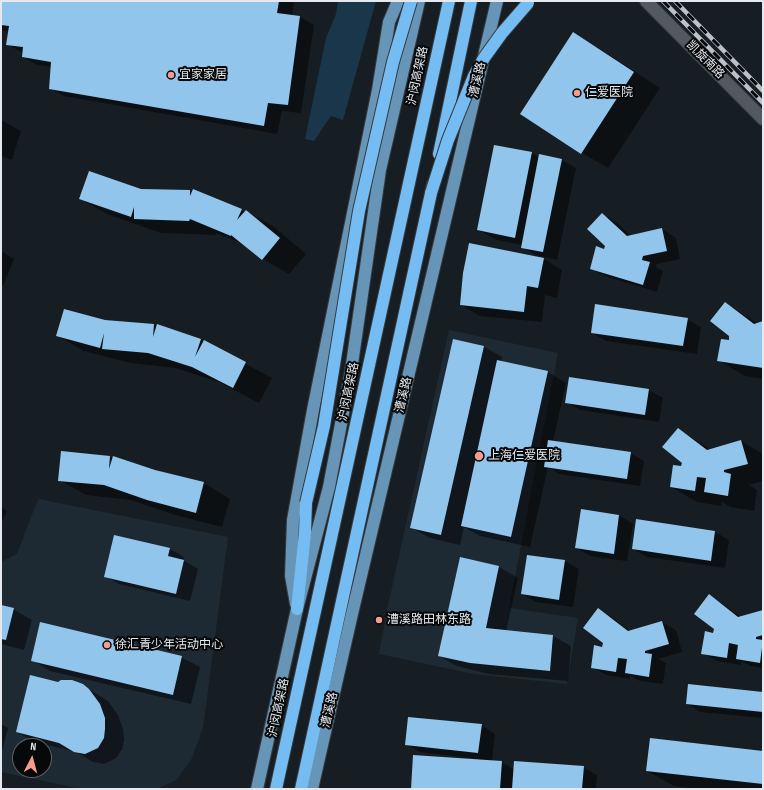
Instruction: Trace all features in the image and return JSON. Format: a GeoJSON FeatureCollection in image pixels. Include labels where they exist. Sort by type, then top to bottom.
{"type":"FeatureCollection","features":[{"type":"Feature","properties":{"kind":"highway"},"geometry":{"type":"LineString","coordinates":[[297,609],[306,533],[306,502],[324,426],[359,211],[393,62],[411,1]]}},
{"type":"Feature","properties":{"kind":"highway","name":"沪闵高架路"},"geometry":{"type":"LineString","coordinates":[[276,789],[449,1]]}},
{"type":"Feature","properties":{"kind":"highway"},"geometry":{"type":"LineString","coordinates":[[301,789],[431,193],[471,1]]}},
{"type":"Feature","properties":{"kind":"highway"},"geometry":{"type":"LineString","coordinates":[[431,193],[448,140],[474,76],[484,58],[502,33],[529,2]]}},
{"type":"Feature","properties":{"kind":"main road"},"geometry":{"type":"LineString","coordinates":[[297,609],[291,576],[293,520],[313,410],[378,90],[390,22],[398,1]]}},
{"type":"Feature","properties":{"kind":"main road"},"geometry":{"type":"LineString","coordinates":[[257,789],[297,609],[328,487],[351,371],[404,1]]}},
{"type":"Feature","properties":{"kind":"main road"},"geometry":{"type":"LineString","coordinates":[[380,170],[419,1]]}},
{"type":"Feature","properties":{"kind":"main road","name":"漕溪路"},"geometry":{"type":"LineString","coordinates":[[312,789],[497,1]]}},
{"type":"Feature","properties":{"kind":"street","name":"凯旋南路"},"geometry":{"type":"LineString","coordinates":[[646,1],[763,120]]}},
{"type":"Feature","properties":{"kind":"shaded area"},"geometry":{"type":"Polygon","coordinates":[[[338,1],[376,1],[343,120],[331,116],[314,141],[305,139],[326,38],[336,14],[338,1]]]}},
{"type":"Feature","properties":{"kind":"shaded area","name":"上海仁爱医院"},"geometry":{"type":"Polygon","coordinates":[[[449,330],[558,353],[509,608],[578,618],[567,684],[474,674],[379,654],[387,610],[449,330]]]}},
{"type":"Feature","properties":{"kind":"shaded area","name":"徐汇青少年活动中心"},"geometry":{"type":"Polygon","coordinates":[[[38,499],[228,537],[203,728],[191,760],[176,780],[157,789],[82,789],[30,778],[52,778],[52,738],[12,738],[12,774],[1,772],[1,562],[17,554],[38,499]]]}},
{"type":"Feature","properties":{"kind":"building","name":"宜家家居"},"geometry":{"type":"Polygon","coordinates":[[[1,1],[279,1],[277,13],[300,16],[288,105],[268,103],[264,126],[49,89],[51,62],[22,57],[23,47],[6,45],[9,26],[1,25],[1,1]]]}},
{"type":"Feature","properties":{"kind":"building","name":"仁爱医院"},"geometry":{"type":"Polygon","coordinates":[[[573,32],[634,72],[581,154],[520,114],[573,32]]]}},
{"type":"Feature","properties":{"kind":"building"},"geometry":{"type":"Polygon","coordinates":[[[494,145],[532,152],[515,238],[477,230],[494,145]]]}},
{"type":"Feature","properties":{"kind":"building"},"geometry":{"type":"Polygon","coordinates":[[[539,154],[562,159],[543,252],[521,248],[539,154]]]}},
{"type":"Feature","properties":{"kind":"building"},"geometry":{"type":"Polygon","coordinates":[[[89,171],[141,189],[190,190],[190,196],[193,189],[242,209],[237,220],[246,210],[280,238],[262,260],[231,235],[190,219],[189,221],[134,219],[134,207],[131,217],[79,199],[89,171]]]}},
{"type":"Feature","properties":{"kind":"building"},"geometry":{"type":"Polygon","coordinates":[[[602,213],[627,236],[662,228],[667,251],[643,256],[642,260],[650,262],[643,285],[590,269],[596,246],[604,249],[605,246],[587,229],[602,213]]]}},
{"type":"Feature","properties":{"kind":"building"},"geometry":{"type":"Polygon","coordinates":[[[469,243],[544,258],[538,288],[527,286],[524,312],[460,305],[463,273],[469,243]]]}},
{"type":"Feature","properties":{"kind":"building"},"geometry":{"type":"Polygon","coordinates":[[[725,302],[754,324],[763,321],[763,368],[717,361],[721,339],[729,340],[729,336],[710,321],[725,302]]]}},
{"type":"Feature","properties":{"kind":"building"},"geometry":{"type":"Polygon","coordinates":[[[595,304],[688,318],[683,346],[591,333],[595,304]]]}},
{"type":"Feature","properties":{"kind":"building"},"geometry":{"type":"Polygon","coordinates":[[[64,309],[105,320],[154,324],[153,337],[157,324],[201,339],[195,357],[204,340],[246,362],[233,388],[192,367],[148,353],[102,349],[104,333],[100,348],[56,336],[64,309]]]}},
{"type":"Feature","properties":{"kind":"building"},"geometry":{"type":"Polygon","coordinates":[[[453,339],[484,346],[441,535],[410,528],[453,339]]]}},
{"type":"Feature","properties":{"kind":"building"},"geometry":{"type":"Polygon","coordinates":[[[497,360],[548,371],[511,537],[461,526],[497,360]]]}},
{"type":"Feature","properties":{"kind":"building"},"geometry":{"type":"Polygon","coordinates":[[[569,377],[649,389],[645,415],[565,403],[569,377]]]}},
{"type":"Feature","properties":{"kind":"building"},"geometry":{"type":"Polygon","coordinates":[[[678,428],[707,450],[741,440],[748,464],[724,470],[724,472],[731,474],[728,496],[704,492],[706,478],[697,477],[695,491],[670,487],[673,465],[681,466],[682,463],[662,447],[678,428]]]}},
{"type":"Feature","properties":{"kind":"building"},"geometry":{"type":"Polygon","coordinates":[[[548,440],[631,452],[627,479],[544,467],[548,440]]]}},
{"type":"Feature","properties":{"kind":"building"},"geometry":{"type":"Polygon","coordinates":[[[61,451],[110,456],[109,469],[113,456],[155,470],[204,482],[196,513],[147,500],[104,485],[58,481],[61,451]]]}},
{"type":"Feature","properties":{"kind":"building"},"geometry":{"type":"Polygon","coordinates":[[[581,509],[619,515],[614,554],[575,548],[581,509]]]}},
{"type":"Feature","properties":{"kind":"building"},"geometry":{"type":"Polygon","coordinates":[[[636,519],[715,531],[711,561],[632,549],[636,519]]]}},
{"type":"Feature","properties":{"kind":"building"},"geometry":{"type":"Polygon","coordinates":[[[114,535],[170,548],[168,556],[184,560],[176,594],[104,577],[114,535]]]}},
{"type":"Feature","properties":{"kind":"building"},"geometry":{"type":"Polygon","coordinates":[[[527,555],[565,560],[559,600],[521,594],[527,555]]]}},
{"type":"Feature","properties":{"kind":"building"},"geometry":{"type":"Polygon","coordinates":[[[460,557],[499,566],[486,628],[553,635],[550,671],[470,663],[438,656],[460,557]]]}},
{"type":"Feature","properties":{"kind":"building"},"geometry":{"type":"Polygon","coordinates":[[[709,594],[738,617],[763,610],[763,635],[756,637],[756,639],[763,640],[760,663],[736,659],[738,645],[729,643],[727,658],[701,654],[705,631],[713,633],[714,629],[694,614],[709,594]]]}},
{"type":"Feature","properties":{"kind":"building"},"geometry":{"type":"Polygon","coordinates":[[[1,605],[14,608],[6,640],[1,639],[1,605]]]}},
{"type":"Feature","properties":{"kind":"building"},"geometry":{"type":"Polygon","coordinates":[[[598,608],[628,631],[662,621],[669,644],[645,651],[645,653],[652,654],[649,677],[625,673],[627,659],[618,658],[616,672],[591,668],[594,645],[602,647],[603,643],[583,628],[598,608]]]}},
{"type":"Feature","properties":{"kind":"building"},"geometry":{"type":"Polygon","coordinates":[[[40,622],[182,656],[173,695],[31,661],[40,622]]]}},
{"type":"Feature","properties":{"kind":"building"},"geometry":{"type":"Polygon","coordinates":[[[30,675],[58,682],[61,680],[72,680],[83,684],[89,689],[100,704],[105,718],[104,738],[98,748],[85,754],[74,752],[59,743],[52,741],[52,738],[39,738],[16,732],[30,675]]]}},
{"type":"Feature","properties":{"kind":"building"},"geometry":{"type":"Polygon","coordinates":[[[688,684],[763,692],[763,712],[686,704],[688,684]]]}},
{"type":"Feature","properties":{"kind":"building"},"geometry":{"type":"Polygon","coordinates":[[[408,717],[482,724],[478,753],[405,745],[408,717]]]}},
{"type":"Feature","properties":{"kind":"building"},"geometry":{"type":"Polygon","coordinates":[[[650,738],[763,751],[763,784],[646,771],[650,738]]]}},
{"type":"Feature","properties":{"kind":"building"},"geometry":{"type":"Polygon","coordinates":[[[413,755],[502,761],[500,789],[411,789],[413,755]]]}},
{"type":"Feature","properties":{"kind":"building"},"geometry":{"type":"Polygon","coordinates":[[[514,761],[584,766],[582,789],[512,789],[514,761]]]}},
{"type":"Feature","properties":{"kind":"railway"},"geometry":{"type":"LineString","coordinates":[[663,1],[763,103]]}},
{"type":"Feature","properties":{"kind":"railway"},"geometry":{"type":"LineString","coordinates":[[675,1],[763,91]]}},
{"type":"Feature","properties":{"kind":"place","name":"宜家家居"},"geometry":{"type":"Point","coordinates":[171,75]}},
{"type":"Feature","properties":{"kind":"place","name":"仁爱医院"},"geometry":{"type":"Point","coordinates":[577,93]}},
{"type":"Feature","properties":{"kind":"place","name":"上海仁爱医院"},"geometry":{"type":"Point","coordinates":[479,456]}},
{"type":"Feature","properties":{"kind":"place","name":"漕溪路田林东路"},"geometry":{"type":"Point","coordinates":[379,620]}},
{"type":"Feature","properties":{"kind":"place","name":"徐汇青少年活动中心"},"geometry":{"type":"Point","coordinates":[107,645]}}]}
